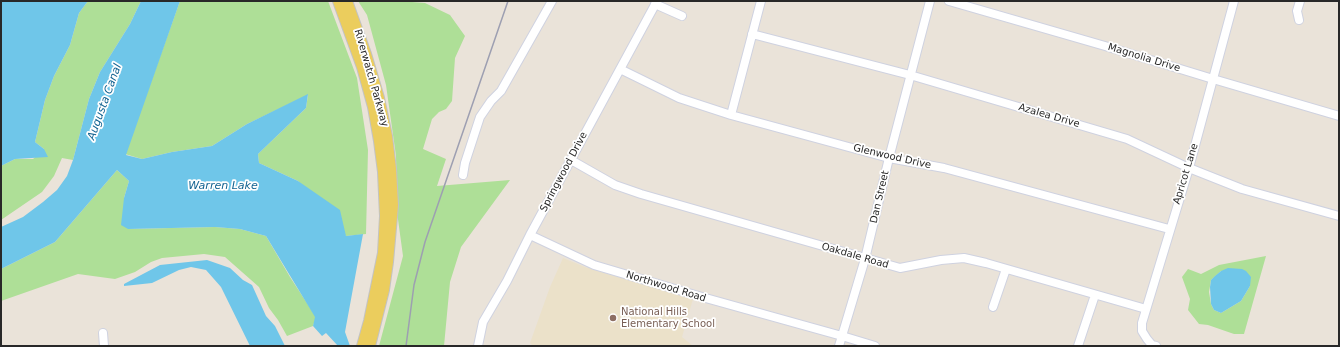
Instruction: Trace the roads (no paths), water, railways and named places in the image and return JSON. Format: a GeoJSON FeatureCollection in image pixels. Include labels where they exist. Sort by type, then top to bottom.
{"type":"FeatureCollection","features":[{"type":"Feature","properties":{"kind":"main road","name":"Riverwatch Parkway"},"geometry":{"type":"LineString","coordinates":[[338,1],[362,67],[373,107],[383,172],[385,216],[383,253],[369,321],[362,346]]}},
{"type":"Feature","properties":{"kind":"main road","name":"Riverwatch Parkway"},"geometry":{"type":"LineString","coordinates":[[347,1],[366,54],[379,98],[388,136],[391,169],[393,205],[388,262],[384,290],[370,346]]}},
{"type":"Feature","properties":{"kind":"street"},"geometry":{"type":"LineString","coordinates":[[463,175],[465,163],[480,117],[491,101],[501,91],[552,1]]}},
{"type":"Feature","properties":{"kind":"street"},"geometry":{"type":"LineString","coordinates":[[731,115],[761,1]]}},
{"type":"Feature","properties":{"kind":"street","name":"Dan Street"},"geometry":{"type":"LineString","coordinates":[[839,346],[865,259],[889,158],[930,1]]}},
{"type":"Feature","properties":{"kind":"street","name":"Magnolia Drive"},"geometry":{"type":"LineString","coordinates":[[949,1],[1339,116]]}},
{"type":"Feature","properties":{"kind":"street","name":"Apricot Lane"},"geometry":{"type":"LineString","coordinates":[[1154,345],[1142,331],[1142,323],[1169,229],[1189,168],[1234,1]]}},
{"type":"Feature","properties":{"kind":"street"},"geometry":{"type":"LineString","coordinates":[[1300,1],[1297,11],[1300,20]]}},
{"type":"Feature","properties":{"kind":"street"},"geometry":{"type":"LineString","coordinates":[[656,2],[682,16]]}},
{"type":"Feature","properties":{"kind":"street","name":"Springwood Drive"},"geometry":{"type":"LineString","coordinates":[[478,346],[483,322],[507,281],[530,235],[656,2]]}},
{"type":"Feature","properties":{"kind":"street","name":"Azalea Drive"},"geometry":{"type":"LineString","coordinates":[[752,34],[910,75],[1128,139],[1189,168],[1242,189],[1339,216]]}},
{"type":"Feature","properties":{"kind":"street","name":"Glenwood Drive"},"geometry":{"type":"LineString","coordinates":[[620,69],[678,98],[731,115],[889,158],[944,168],[1169,229]]}},
{"type":"Feature","properties":{"kind":"street","name":"Oakdale Road"},"geometry":{"type":"LineString","coordinates":[[571,160],[615,185],[640,194],[865,259],[900,268],[941,260],[964,258],[986,262],[1146,309]]}},
{"type":"Feature","properties":{"kind":"street","name":"Northwood Road"},"geometry":{"type":"LineString","coordinates":[[530,235],[594,266],[702,298],[875,346]]}},
{"type":"Feature","properties":{"kind":"street"},"geometry":{"type":"LineString","coordinates":[[993,307],[1006,269]]}},
{"type":"Feature","properties":{"kind":"street"},"geometry":{"type":"LineString","coordinates":[[1078,346],[1095,295]]}},
{"type":"Feature","properties":{"kind":"street"},"geometry":{"type":"LineString","coordinates":[[103,333],[104,346]]}},
{"type":"Feature","properties":{"kind":"water"},"geometry":{"type":"Polygon","coordinates":[[[1,1],[88,1],[79,13],[70,45],[54,76],[45,100],[35,142],[44,149],[48,157],[15,159],[1,166],[1,1]]]}},
{"type":"Feature","properties":{"kind":"water","name":"Warren Lake"},"geometry":{"type":"Polygon","coordinates":[[[141,1],[180,1],[126,155],[142,159],[172,152],[212,146],[247,124],[308,94],[306,108],[258,154],[259,163],[298,181],[340,210],[346,236],[363,234],[345,332],[350,346],[338,346],[326,333],[322,336],[313,326],[315,317],[266,236],[240,229],[215,227],[128,229],[121,225],[124,198],[129,181],[117,170],[55,242],[1,269],[1,227],[23,217],[43,202],[57,190],[67,176],[73,160],[89,99],[100,72],[130,24],[141,1]]]}},
{"type":"Feature","properties":{"kind":"water"},"geometry":{"type":"Polygon","coordinates":[[[207,260],[230,268],[243,280],[252,285],[266,316],[275,326],[285,346],[250,346],[221,287],[206,270],[191,267],[179,270],[152,283],[124,286],[124,284],[160,265],[207,260]]]}},
{"type":"Feature","properties":{"kind":"water"},"geometry":{"type":"Polygon","coordinates":[[[1228,268],[1242,269],[1246,271],[1251,277],[1250,286],[1241,301],[1221,313],[1214,310],[1211,304],[1211,280],[1221,271],[1228,268]]]}},
{"type":"Feature","properties":{"kind":"railway"},"geometry":{"type":"LineString","coordinates":[[406,346],[414,285],[425,242],[508,1]]}},
{"type":"Feature","properties":{"kind":"place","name":"National Hills Elementary School"},"geometry":{"type":"Point","coordinates":[613,318]}},
{"type":"Feature","properties":{"kind":"water label","name":"Augusta Canal"},"geometry":{"type":"Point","coordinates":[105,102]}}]}
